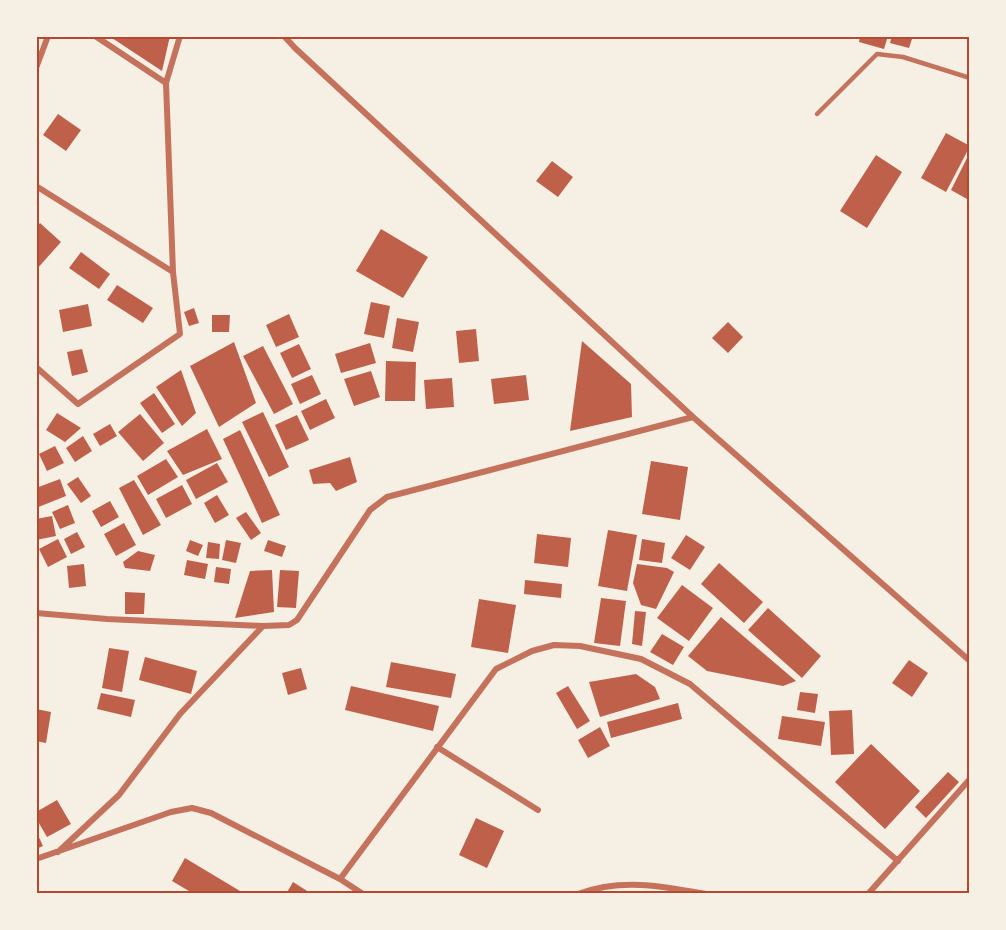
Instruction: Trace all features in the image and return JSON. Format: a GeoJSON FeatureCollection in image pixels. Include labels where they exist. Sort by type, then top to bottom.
{"type":"FeatureCollection","features":[{"type":"Feature","properties":{"kind":"street"},"geometry":{"type":"LineString","coordinates":[[36,68],[48,36]]}},
{"type":"Feature","properties":{"kind":"street"},"geometry":{"type":"LineString","coordinates":[[95,36],[166,83]]}},
{"type":"Feature","properties":{"kind":"street"},"geometry":{"type":"LineString","coordinates":[[36,367],[78,404],[180,334],[173,272],[166,83],[180,36]]}},
{"type":"Feature","properties":{"kind":"street"},"geometry":{"type":"LineString","coordinates":[[284,36],[693,417],[970,661]]}},
{"type":"Feature","properties":{"kind":"street"},"geometry":{"type":"LineString","coordinates":[[36,186],[173,272]]}},
{"type":"Feature","properties":{"kind":"street"},"geometry":{"type":"LineString","coordinates":[[36,613],[263,626],[289,625],[297,620],[370,510],[387,498],[693,417]]}},
{"type":"Feature","properties":{"kind":"street"},"geometry":{"type":"LineString","coordinates":[[58,852],[119,795],[180,714],[263,626]]}},
{"type":"Feature","properties":{"kind":"street"},"geometry":{"type":"LineString","coordinates":[[340,879],[495,669],[532,651],[554,645],[580,646],[641,659],[690,684],[898,861]]}},
{"type":"Feature","properties":{"kind":"street"},"geometry":{"type":"LineString","coordinates":[[437,747],[538,810]]}},
{"type":"Feature","properties":{"kind":"street"},"geometry":{"type":"LineString","coordinates":[[868,894],[970,779]]}},
{"type":"Feature","properties":{"kind":"street"},"geometry":{"type":"LineString","coordinates":[[36,859],[171,812],[192,808],[211,813],[340,879],[363,894]]}},
{"type":"Feature","properties":{"kind":"street"},"geometry":{"type":"LineString","coordinates":[[578,894],[606,886],[631,884],[662,886],[706,894]]}},
{"type":"Feature","properties":{"kind":"lane"},"geometry":{"type":"LineString","coordinates":[[817,114],[877,54],[903,57],[970,78]]}},
{"type":"Feature","properties":{"kind":"building"},"geometry":{"type":"Polygon","coordinates":[[[109,36],[170,36],[162,71],[109,36]]]}},
{"type":"Feature","properties":{"kind":"building"},"geometry":{"type":"Polygon","coordinates":[[[860,36],[888,36],[884,49],[859,42],[860,36]]]}},
{"type":"Feature","properties":{"kind":"building"},"geometry":{"type":"Polygon","coordinates":[[[892,36],[913,36],[909,48],[890,43],[892,36]]]}},
{"type":"Feature","properties":{"kind":"building"},"geometry":{"type":"Polygon","coordinates":[[[58,114],[81,130],[66,151],[43,135],[58,114]]]}},
{"type":"Feature","properties":{"kind":"building"},"geometry":{"type":"Polygon","coordinates":[[[946,133],[970,146],[946,192],[921,178],[946,133]]]}},
{"type":"Feature","properties":{"kind":"building"},"geometry":{"type":"Polygon","coordinates":[[[876,155],[902,172],[867,228],[840,211],[876,155]]]}},
{"type":"Feature","properties":{"kind":"building"},"geometry":{"type":"Polygon","coordinates":[[[967,158],[970,160],[970,194],[967,199],[951,190],[967,158]]]}},
{"type":"Feature","properties":{"kind":"building"},"geometry":{"type":"Polygon","coordinates":[[[552,161],[573,177],[558,197],[536,181],[552,161]]]}},
{"type":"Feature","properties":{"kind":"building"},"geometry":{"type":"Polygon","coordinates":[[[40,223],[61,242],[36,270],[36,228],[40,223]]]}},
{"type":"Feature","properties":{"kind":"building"},"geometry":{"type":"Polygon","coordinates":[[[381,229],[428,257],[403,298],[356,271],[381,229]]]}},
{"type":"Feature","properties":{"kind":"building"},"geometry":{"type":"Polygon","coordinates":[[[81,252],[110,274],[99,289],[69,268],[81,252]]]}},
{"type":"Feature","properties":{"kind":"building"},"geometry":{"type":"Polygon","coordinates":[[[117,285],[153,308],[143,323],[107,300],[117,285]]]}},
{"type":"Feature","properties":{"kind":"building"},"geometry":{"type":"Polygon","coordinates":[[[371,302],[390,306],[384,338],[364,334],[371,302]]]}},
{"type":"Feature","properties":{"kind":"building"},"geometry":{"type":"Polygon","coordinates":[[[88,304],[92,326],[63,332],[59,310],[88,304]]]}},
{"type":"Feature","properties":{"kind":"building"},"geometry":{"type":"Polygon","coordinates":[[[194,308],[199,323],[189,326],[184,312],[194,308]]]}},
{"type":"Feature","properties":{"kind":"building"},"geometry":{"type":"Polygon","coordinates":[[[289,314],[299,337],[276,347],[266,325],[289,314]]]}},
{"type":"Feature","properties":{"kind":"building"},"geometry":{"type":"Polygon","coordinates":[[[212,315],[230,315],[229,332],[212,332],[212,315]]]}},
{"type":"Feature","properties":{"kind":"building"},"geometry":{"type":"Polygon","coordinates":[[[397,318],[419,322],[413,352],[392,348],[397,318]]]}},
{"type":"Feature","properties":{"kind":"building"},"geometry":{"type":"Polygon","coordinates":[[[728,322],[743,337],[728,353],[712,338],[728,322]]]}},
{"type":"Feature","properties":{"kind":"building"},"geometry":{"type":"Polygon","coordinates":[[[476,329],[479,361],[459,363],[456,331],[476,329]]]}},
{"type":"Feature","properties":{"kind":"building"},"geometry":{"type":"Polygon","coordinates":[[[582,341],[631,384],[632,417],[570,431],[582,341]]]}},
{"type":"Feature","properties":{"kind":"building"},"geometry":{"type":"Polygon","coordinates":[[[234,342],[256,403],[219,427],[190,366],[234,342]]]}},
{"type":"Feature","properties":{"kind":"building"},"geometry":{"type":"Polygon","coordinates":[[[370,343],[376,363],[341,373],[335,354],[370,343]]]}},
{"type":"Feature","properties":{"kind":"building"},"geometry":{"type":"Polygon","coordinates":[[[299,344],[311,369],[292,378],[280,353],[299,344]]]}},
{"type":"Feature","properties":{"kind":"building"},"geometry":{"type":"Polygon","coordinates":[[[263,346],[293,404],[274,414],[243,356],[263,346]]]}},
{"type":"Feature","properties":{"kind":"building"},"geometry":{"type":"Polygon","coordinates":[[[82,349],[88,372],[72,376],[67,352],[82,349]]]}},
{"type":"Feature","properties":{"kind":"building"},"geometry":{"type":"Polygon","coordinates":[[[386,361],[416,362],[415,401],[385,401],[386,361]]]}},
{"type":"Feature","properties":{"kind":"building"},"geometry":{"type":"Polygon","coordinates":[[[181,370],[196,413],[182,426],[156,387],[181,370]]]}},
{"type":"Feature","properties":{"kind":"building"},"geometry":{"type":"Polygon","coordinates":[[[371,371],[380,397],[354,406],[344,379],[371,371]]]}},
{"type":"Feature","properties":{"kind":"building"},"geometry":{"type":"Polygon","coordinates":[[[312,375],[321,394],[300,404],[291,384],[312,375]]]}},
{"type":"Feature","properties":{"kind":"building"},"geometry":{"type":"Polygon","coordinates":[[[526,375],[529,400],[494,404],[491,379],[526,375]]]}},
{"type":"Feature","properties":{"kind":"building"},"geometry":{"type":"Polygon","coordinates":[[[452,378],[454,407],[426,409],[424,380],[452,378]]]}},
{"type":"Feature","properties":{"kind":"building"},"geometry":{"type":"Polygon","coordinates":[[[154,393],[175,424],[162,433],[140,403],[154,393]]]}},
{"type":"Feature","properties":{"kind":"building"},"geometry":{"type":"Polygon","coordinates":[[[326,399],[335,418],[310,430],[301,411],[326,399]]]}},
{"type":"Feature","properties":{"kind":"building"},"geometry":{"type":"Polygon","coordinates":[[[263,412],[289,467],[269,477],[242,422],[263,412]]]}},
{"type":"Feature","properties":{"kind":"building"},"geometry":{"type":"Polygon","coordinates":[[[57,413],[81,428],[65,442],[46,430],[57,413]]]}},
{"type":"Feature","properties":{"kind":"building"},"geometry":{"type":"Polygon","coordinates":[[[140,414],[164,443],[143,461],[118,432],[140,414]]]}},
{"type":"Feature","properties":{"kind":"building"},"geometry":{"type":"Polygon","coordinates":[[[297,415],[309,440],[286,450],[275,425],[297,415]]]}},
{"type":"Feature","properties":{"kind":"building"},"geometry":{"type":"Polygon","coordinates":[[[110,424],[117,436],[100,446],[93,434],[110,424]]]}},
{"type":"Feature","properties":{"kind":"building"},"geometry":{"type":"Polygon","coordinates":[[[207,429],[222,459],[183,475],[167,451],[207,429]]]}},
{"type":"Feature","properties":{"kind":"building"},"geometry":{"type":"Polygon","coordinates":[[[240,430],[280,515],[262,523],[223,439],[240,430]]]}},
{"type":"Feature","properties":{"kind":"building"},"geometry":{"type":"Polygon","coordinates":[[[83,436],[92,451],[75,462],[66,448],[83,436]]]}},
{"type":"Feature","properties":{"kind":"building"},"geometry":{"type":"Polygon","coordinates":[[[55,446],[64,463],[47,471],[39,454],[55,446]]]}},
{"type":"Feature","properties":{"kind":"building"},"geometry":{"type":"Polygon","coordinates":[[[350,457],[357,482],[336,491],[330,483],[313,484],[309,470],[350,457]]]}},
{"type":"Feature","properties":{"kind":"building"},"geometry":{"type":"Polygon","coordinates":[[[166,459],[178,477],[148,495],[137,476],[166,459]]]}},
{"type":"Feature","properties":{"kind":"building"},"geometry":{"type":"Polygon","coordinates":[[[651,461],[688,467],[680,520],[642,514],[651,461]]]}},
{"type":"Feature","properties":{"kind":"building"},"geometry":{"type":"Polygon","coordinates":[[[217,463],[228,482],[196,499],[186,480],[217,463]]]}},
{"type":"Feature","properties":{"kind":"building"},"geometry":{"type":"Polygon","coordinates":[[[78,477],[91,496],[81,503],[67,484],[78,477]]]}},
{"type":"Feature","properties":{"kind":"building"},"geometry":{"type":"Polygon","coordinates":[[[60,479],[66,496],[36,508],[36,488],[60,479]]]}},
{"type":"Feature","properties":{"kind":"building"},"geometry":{"type":"Polygon","coordinates":[[[134,480],[161,525],[143,535],[119,488],[134,480]]]}},
{"type":"Feature","properties":{"kind":"building"},"geometry":{"type":"Polygon","coordinates":[[[182,485],[192,504],[166,518],[156,499],[182,485]]]}},
{"type":"Feature","properties":{"kind":"building"},"geometry":{"type":"Polygon","coordinates":[[[217,495],[229,515],[215,523],[204,503],[217,495]]]}},
{"type":"Feature","properties":{"kind":"building"},"geometry":{"type":"Polygon","coordinates":[[[110,501],[119,517],[101,527],[92,511],[110,501]]]}},
{"type":"Feature","properties":{"kind":"building"},"geometry":{"type":"Polygon","coordinates":[[[68,505],[75,523],[60,529],[52,512],[68,505]]]}},
{"type":"Feature","properties":{"kind":"building"},"geometry":{"type":"Polygon","coordinates":[[[246,512],[261,533],[251,540],[236,518],[246,512]]]}},
{"type":"Feature","properties":{"kind":"building"},"geometry":{"type":"Polygon","coordinates":[[[52,516],[56,536],[36,540],[36,519],[52,516]]]}},
{"type":"Feature","properties":{"kind":"building"},"geometry":{"type":"Polygon","coordinates":[[[124,523],[136,545],[116,556],[104,534],[124,523]]]}},
{"type":"Feature","properties":{"kind":"building"},"geometry":{"type":"Polygon","coordinates":[[[608,530],[637,535],[627,591],[598,586],[608,530]]]}},
{"type":"Feature","properties":{"kind":"building"},"geometry":{"type":"Polygon","coordinates":[[[77,532],[85,547],[71,554],[64,539],[77,532]]]}},
{"type":"Feature","properties":{"kind":"building"},"geometry":{"type":"Polygon","coordinates":[[[537,534],[571,538],[568,567],[534,563],[537,534]]]}},
{"type":"Feature","properties":{"kind":"building"},"geometry":{"type":"Polygon","coordinates":[[[686,535],[705,547],[690,570],[671,558],[686,535]]]}},
{"type":"Feature","properties":{"kind":"building"},"geometry":{"type":"Polygon","coordinates":[[[58,539],[67,557],[48,567],[39,549],[58,539]]]}},
{"type":"Feature","properties":{"kind":"building"},"geometry":{"type":"Polygon","coordinates":[[[642,539],[665,543],[662,563],[639,560],[642,539]]]}},
{"type":"Feature","properties":{"kind":"building"},"geometry":{"type":"Polygon","coordinates":[[[190,540],[203,545],[198,556],[186,551],[190,540]]]}},
{"type":"Feature","properties":{"kind":"building"},"geometry":{"type":"Polygon","coordinates":[[[226,540],[241,543],[236,563],[222,560],[226,540]]]}},
{"type":"Feature","properties":{"kind":"building"},"geometry":{"type":"Polygon","coordinates":[[[268,540],[286,546],[282,557],[264,551],[268,540]]]}},
{"type":"Feature","properties":{"kind":"building"},"geometry":{"type":"Polygon","coordinates":[[[208,542],[220,544],[219,559],[206,558],[208,542]]]}},
{"type":"Feature","properties":{"kind":"building"},"geometry":{"type":"Polygon","coordinates":[[[138,551],[155,555],[150,571],[125,568],[123,562],[138,551]]]}},
{"type":"Feature","properties":{"kind":"building"},"geometry":{"type":"Polygon","coordinates":[[[187,560],[208,564],[205,579],[184,575],[187,560]]]}},
{"type":"Feature","properties":{"kind":"building"},"geometry":{"type":"Polygon","coordinates":[[[719,563],[763,602],[744,623],[701,584],[719,563]]]}},
{"type":"Feature","properties":{"kind":"building"},"geometry":{"type":"Polygon","coordinates":[[[84,564],[86,586],[69,588],[67,566],[84,564]]]}},
{"type":"Feature","properties":{"kind":"building"},"geometry":{"type":"Polygon","coordinates":[[[637,564],[667,568],[674,572],[656,609],[641,605],[633,583],[637,564]]]}},
{"type":"Feature","properties":{"kind":"building"},"geometry":{"type":"Polygon","coordinates":[[[216,567],[231,569],[229,584],[214,582],[216,567]]]}},
{"type":"Feature","properties":{"kind":"building"},"geometry":{"type":"Polygon","coordinates":[[[272,570],[274,612],[235,618],[250,571],[272,570]]]}},
{"type":"Feature","properties":{"kind":"building"},"geometry":{"type":"Polygon","coordinates":[[[280,570],[299,571],[296,608],[277,607],[280,570]]]}},
{"type":"Feature","properties":{"kind":"building"},"geometry":{"type":"Polygon","coordinates":[[[525,580],[562,584],[561,598],[524,594],[525,580]]]}},
{"type":"Feature","properties":{"kind":"building"},"geometry":{"type":"Polygon","coordinates":[[[682,585],[713,608],[689,641],[657,618],[682,585]]]}},
{"type":"Feature","properties":{"kind":"building"},"geometry":{"type":"Polygon","coordinates":[[[125,592],[145,593],[144,614],[125,614],[125,592]]]}},
{"type":"Feature","properties":{"kind":"building"},"geometry":{"type":"Polygon","coordinates":[[[601,598],[626,601],[620,646],[594,643],[601,598]]]}},
{"type":"Feature","properties":{"kind":"building"},"geometry":{"type":"Polygon","coordinates":[[[479,599],[516,605],[508,653],[471,647],[479,599]]]}},
{"type":"Feature","properties":{"kind":"building"},"geometry":{"type":"Polygon","coordinates":[[[768,608],[821,656],[802,678],[748,630],[768,608]]]}},
{"type":"Feature","properties":{"kind":"building"},"geometry":{"type":"Polygon","coordinates":[[[635,611],[646,612],[642,646],[632,644],[635,611]]]}},
{"type":"Feature","properties":{"kind":"building"},"geometry":{"type":"Polygon","coordinates":[[[721,617],[796,681],[783,686],[707,671],[688,656],[721,617]]]}},
{"type":"Feature","properties":{"kind":"building"},"geometry":{"type":"Polygon","coordinates":[[[662,634],[684,647],[673,665],[650,652],[662,634]]]}},
{"type":"Feature","properties":{"kind":"building"},"geometry":{"type":"Polygon","coordinates":[[[109,648],[129,651],[122,692],[102,688],[109,648]]]}},
{"type":"Feature","properties":{"kind":"building"},"geometry":{"type":"Polygon","coordinates":[[[145,657],[197,671],[191,694],[139,680],[145,657]]]}},
{"type":"Feature","properties":{"kind":"building"},"geometry":{"type":"Polygon","coordinates":[[[909,660],[928,673],[912,697],[892,683],[909,660]]]}},
{"type":"Feature","properties":{"kind":"building"},"geometry":{"type":"Polygon","coordinates":[[[391,662],[456,674],[451,698],[386,687],[391,662]]]}},
{"type":"Feature","properties":{"kind":"building"},"geometry":{"type":"Polygon","coordinates":[[[301,668],[307,689],[288,695],[282,673],[301,668]]]}},
{"type":"Feature","properties":{"kind":"building"},"geometry":{"type":"Polygon","coordinates":[[[636,674],[655,687],[660,699],[600,717],[589,682],[636,674]]]}},
{"type":"Feature","properties":{"kind":"building"},"geometry":{"type":"Polygon","coordinates":[[[351,686],[439,706],[433,731],[345,710],[351,686]]]}},
{"type":"Feature","properties":{"kind":"building"},"geometry":{"type":"Polygon","coordinates":[[[568,686],[590,721],[577,729],[556,693],[568,686]]]}},
{"type":"Feature","properties":{"kind":"building"},"geometry":{"type":"Polygon","coordinates":[[[800,692],[818,694],[815,713],[797,710],[800,692]]]}},
{"type":"Feature","properties":{"kind":"building"},"geometry":{"type":"Polygon","coordinates":[[[101,693],[135,700],[131,717],[97,709],[101,693]]]}},
{"type":"Feature","properties":{"kind":"building"},"geometry":{"type":"Polygon","coordinates":[[[678,703],[682,719],[611,738],[607,722],[678,703]]]}},
{"type":"Feature","properties":{"kind":"building"},"geometry":{"type":"Polygon","coordinates":[[[36,709],[51,712],[46,743],[36,741],[36,709]]]}},
{"type":"Feature","properties":{"kind":"building"},"geometry":{"type":"Polygon","coordinates":[[[852,710],[854,754],[831,755],[829,711],[852,710]]]}},
{"type":"Feature","properties":{"kind":"building"},"geometry":{"type":"Polygon","coordinates":[[[782,716],[825,722],[821,746],[778,739],[782,716]]]}},
{"type":"Feature","properties":{"kind":"building"},"geometry":{"type":"Polygon","coordinates":[[[600,727],[610,746],[588,758],[578,740],[600,727]]]}},
{"type":"Feature","properties":{"kind":"building"},"geometry":{"type":"Polygon","coordinates":[[[871,744],[920,791],[885,829],[835,782],[871,744]]]}},
{"type":"Feature","properties":{"kind":"building"},"geometry":{"type":"Polygon","coordinates":[[[948,772],[959,782],[926,818],[915,807],[948,772]]]}},
{"type":"Feature","properties":{"kind":"building"},"geometry":{"type":"Polygon","coordinates":[[[57,800],[71,824],[47,837],[36,818],[36,812],[57,800]]]}},
{"type":"Feature","properties":{"kind":"building"},"geometry":{"type":"Polygon","coordinates":[[[476,818],[504,831],[487,868],[459,855],[476,818]]]}},
{"type":"Feature","properties":{"kind":"building"},"geometry":{"type":"Polygon","coordinates":[[[36,831],[43,846],[36,849],[36,831]]]}},
{"type":"Feature","properties":{"kind":"building"},"geometry":{"type":"Polygon","coordinates":[[[185,858],[245,894],[194,894],[172,881],[185,858]]]}},
{"type":"Feature","properties":{"kind":"building"},"geometry":{"type":"Polygon","coordinates":[[[293,882],[312,894],[286,894],[293,882]]]}}]}
